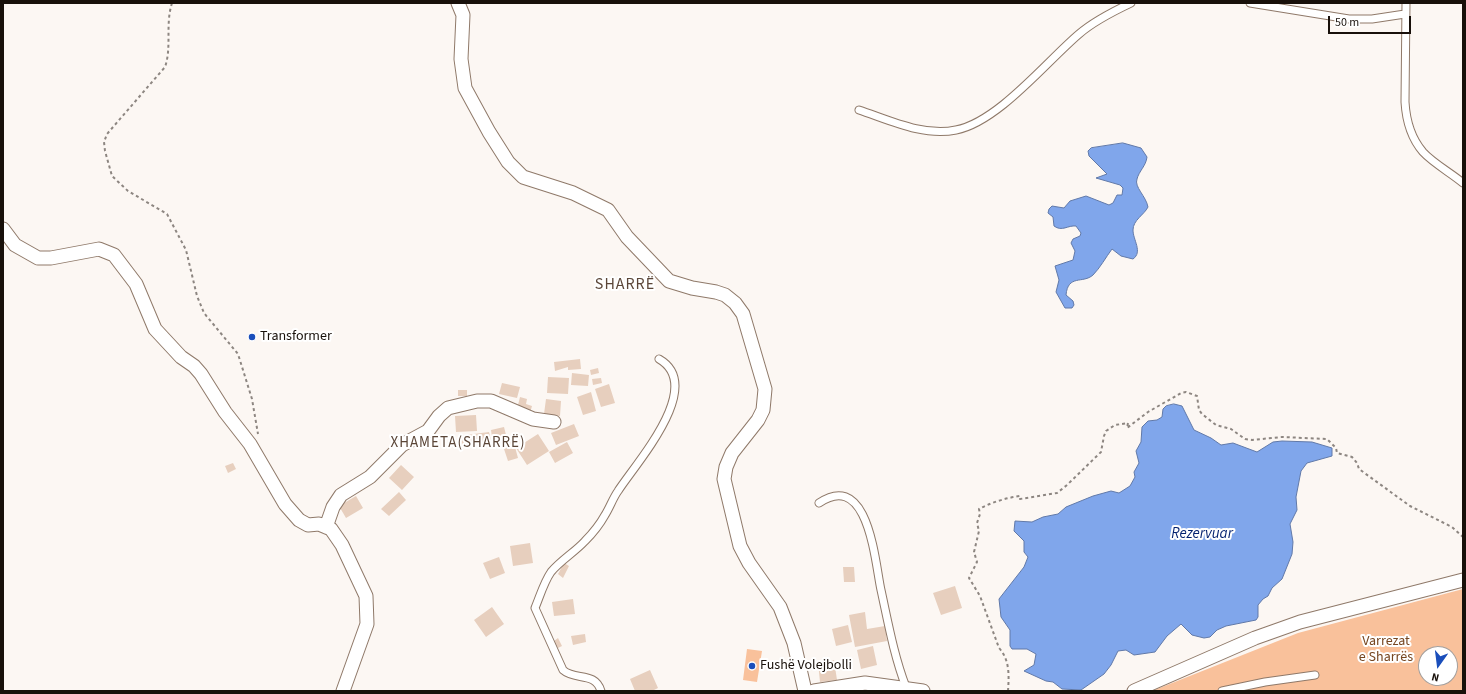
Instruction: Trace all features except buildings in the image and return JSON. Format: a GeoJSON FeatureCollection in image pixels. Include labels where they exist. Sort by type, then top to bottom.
{"type":"FeatureCollection","features":[{"type":"Feature","properties":{"kind":"street"},"geometry":{"type":"LineString","coordinates":[[458,3],[463,15],[461,59],[465,88],[489,132],[514,168],[530,180],[542,182],[573,193],[608,210],[627,237],[669,281],[686,287],[726,295],[735,303],[743,314],[765,389],[765,399],[763,410],[758,420],[732,453],[726,467],[724,479],[735,531],[740,546],[749,563],[780,607],[794,643],[805,691]]}},
{"type":"Feature","properties":{"kind":"street"},"geometry":{"type":"LineString","coordinates":[[3,229],[15,245],[38,258],[51,258],[99,249],[114,255],[136,284],[155,329],[181,357],[194,366],[201,374],[225,412],[250,444],[285,504],[303,522],[308,524],[319,524],[331,529],[342,545],[366,596],[366,624],[343,691]]}},
{"type":"Feature","properties":{"kind":"street"},"geometry":{"type":"LineString","coordinates":[[326,527],[333,507],[341,495],[370,477],[402,445],[428,431],[439,416],[448,408],[472,402],[492,401],[533,419],[554,422]]}},
{"type":"Feature","properties":{"kind":"street"},"geometry":{"type":"LineString","coordinates":[[1134,691],[1255,638],[1300,622],[1463,580]]}},
{"type":"Feature","properties":{"kind":"street"},"geometry":{"type":"LineString","coordinates":[[814,691],[858,683],[877,683],[923,691]]}},
{"type":"Feature","properties":{"kind":"lane"},"geometry":{"type":"LineString","coordinates":[[860,110],[909,128],[938,131],[956,130],[971,125],[978,122],[1014,96],[1080,33],[1118,9],[1131,3]]}},
{"type":"Feature","properties":{"kind":"lane"},"geometry":{"type":"LineString","coordinates":[[1250,3],[1349,19],[1372,19],[1405,14]]}},
{"type":"Feature","properties":{"kind":"lane"},"geometry":{"type":"LineString","coordinates":[[1406,3],[1405,114],[1409,128],[1423,152],[1463,183]]}},
{"type":"Feature","properties":{"kind":"lane"},"geometry":{"type":"LineString","coordinates":[[601,691],[599,686],[592,679],[567,673],[563,670],[535,608],[550,573],[584,542],[605,516],[618,491],[662,426],[674,398],[675,388],[672,370],[666,363],[659,359]]}},
{"type":"Feature","properties":{"kind":"lane"},"geometry":{"type":"LineString","coordinates":[[819,503],[834,495],[843,497],[850,500],[865,517],[870,531],[881,588],[906,687]]}},
{"type":"Feature","properties":{"kind":"lane"},"geometry":{"type":"LineString","coordinates":[[1222,691],[1266,682],[1315,675]]}},
{"type":"Feature","properties":{"kind":"path"},"geometry":{"type":"LineString","coordinates":[[172,3],[167,41],[169,54],[165,67],[107,134],[104,142],[106,156],[112,176],[128,191],[163,211],[172,222],[186,250],[197,296],[204,313],[238,354],[252,399],[258,436]]}},
{"type":"Feature","properties":{"kind":"path"},"geometry":{"type":"LineString","coordinates":[[1008,691],[1007,683],[1010,670],[1004,654],[999,648],[980,596],[969,578],[977,562],[974,552],[979,531],[977,524],[980,514],[979,509],[991,503],[1017,497],[1022,499],[1034,495],[1055,494],[1067,485],[1101,452],[1104,436],[1111,428],[1116,425],[1128,423],[1128,428],[1148,412],[1181,393],[1186,392],[1197,396],[1199,410],[1202,414],[1216,425],[1231,429],[1247,439],[1282,436],[1327,438],[1336,448],[1337,452],[1352,457],[1358,463],[1357,467],[1392,495],[1401,499],[1410,506],[1452,527],[1463,537]]}},
{"type":"Feature","properties":{"kind":"green space","name":"Varrezat e Sharrës"},"geometry":{"type":"Polygon","coordinates":[[[1463,589],[1463,691],[1152,691],[1298,633],[1463,589]]]}},
{"type":"Feature","properties":{"kind":"green space","name":"Fushë Volejbolli"},"geometry":{"type":"Polygon","coordinates":[[[747,649],[762,651],[757,682],[743,680],[747,649]]]}},
{"type":"Feature","properties":{"kind":"water"},"geometry":{"type":"Polygon","coordinates":[[[1123,143],[1141,148],[1147,157],[1138,176],[1137,182],[1137,185],[1148,207],[1133,226],[1133,234],[1137,246],[1136,256],[1133,259],[1121,256],[1112,249],[1093,275],[1089,278],[1076,280],[1070,284],[1067,288],[1066,295],[1073,301],[1074,305],[1072,308],[1065,308],[1056,292],[1059,280],[1055,266],[1073,260],[1075,251],[1071,243],[1073,239],[1080,236],[1081,233],[1076,226],[1057,228],[1054,226],[1053,217],[1048,213],[1049,209],[1052,206],[1064,208],[1070,201],[1086,196],[1109,205],[1113,203],[1117,195],[1122,195],[1123,188],[1120,185],[1096,178],[1107,174],[1089,156],[1088,151],[1091,148],[1123,143]]]}},
{"type":"Feature","properties":{"kind":"water","name":"Rezervuar"},"geometry":{"type":"Polygon","coordinates":[[[1174,404],[1182,406],[1194,430],[1211,438],[1221,445],[1233,443],[1257,452],[1273,442],[1282,441],[1312,442],[1332,448],[1332,456],[1307,463],[1301,471],[1296,497],[1297,510],[1290,524],[1293,542],[1292,554],[1282,579],[1272,588],[1268,596],[1258,605],[1258,617],[1256,620],[1226,626],[1217,630],[1210,637],[1204,638],[1192,635],[1181,624],[1167,636],[1155,652],[1134,655],[1126,650],[1118,651],[1111,665],[1104,674],[1081,690],[1062,689],[1053,682],[1046,681],[1024,671],[1034,665],[1036,654],[1027,649],[1012,649],[1010,646],[1010,630],[1001,617],[999,599],[1024,567],[1028,557],[1024,552],[1024,541],[1014,531],[1015,521],[1032,522],[1043,517],[1058,514],[1066,507],[1093,496],[1111,491],[1119,493],[1130,486],[1135,477],[1134,472],[1139,463],[1136,451],[1141,442],[1142,427],[1148,421],[1157,420],[1162,417],[1163,409],[1166,406],[1174,404]]]}},
{"type":"Feature","properties":{"kind":"place","name":"Transformer"},"geometry":{"type":"Point","coordinates":[252,337]}},
{"type":"Feature","properties":{"kind":"place","name":"Fushë Volejbolli"},"geometry":{"type":"Point","coordinates":[752,666]}},
{"type":"Feature","properties":{"kind":"district","name":"SHARRË"},"geometry":{"type":"Point","coordinates":[625,285]}},
{"type":"Feature","properties":{"kind":"district","name":"XHAMETA(SHARRË)"},"geometry":{"type":"Point","coordinates":[458,444]}}]}
